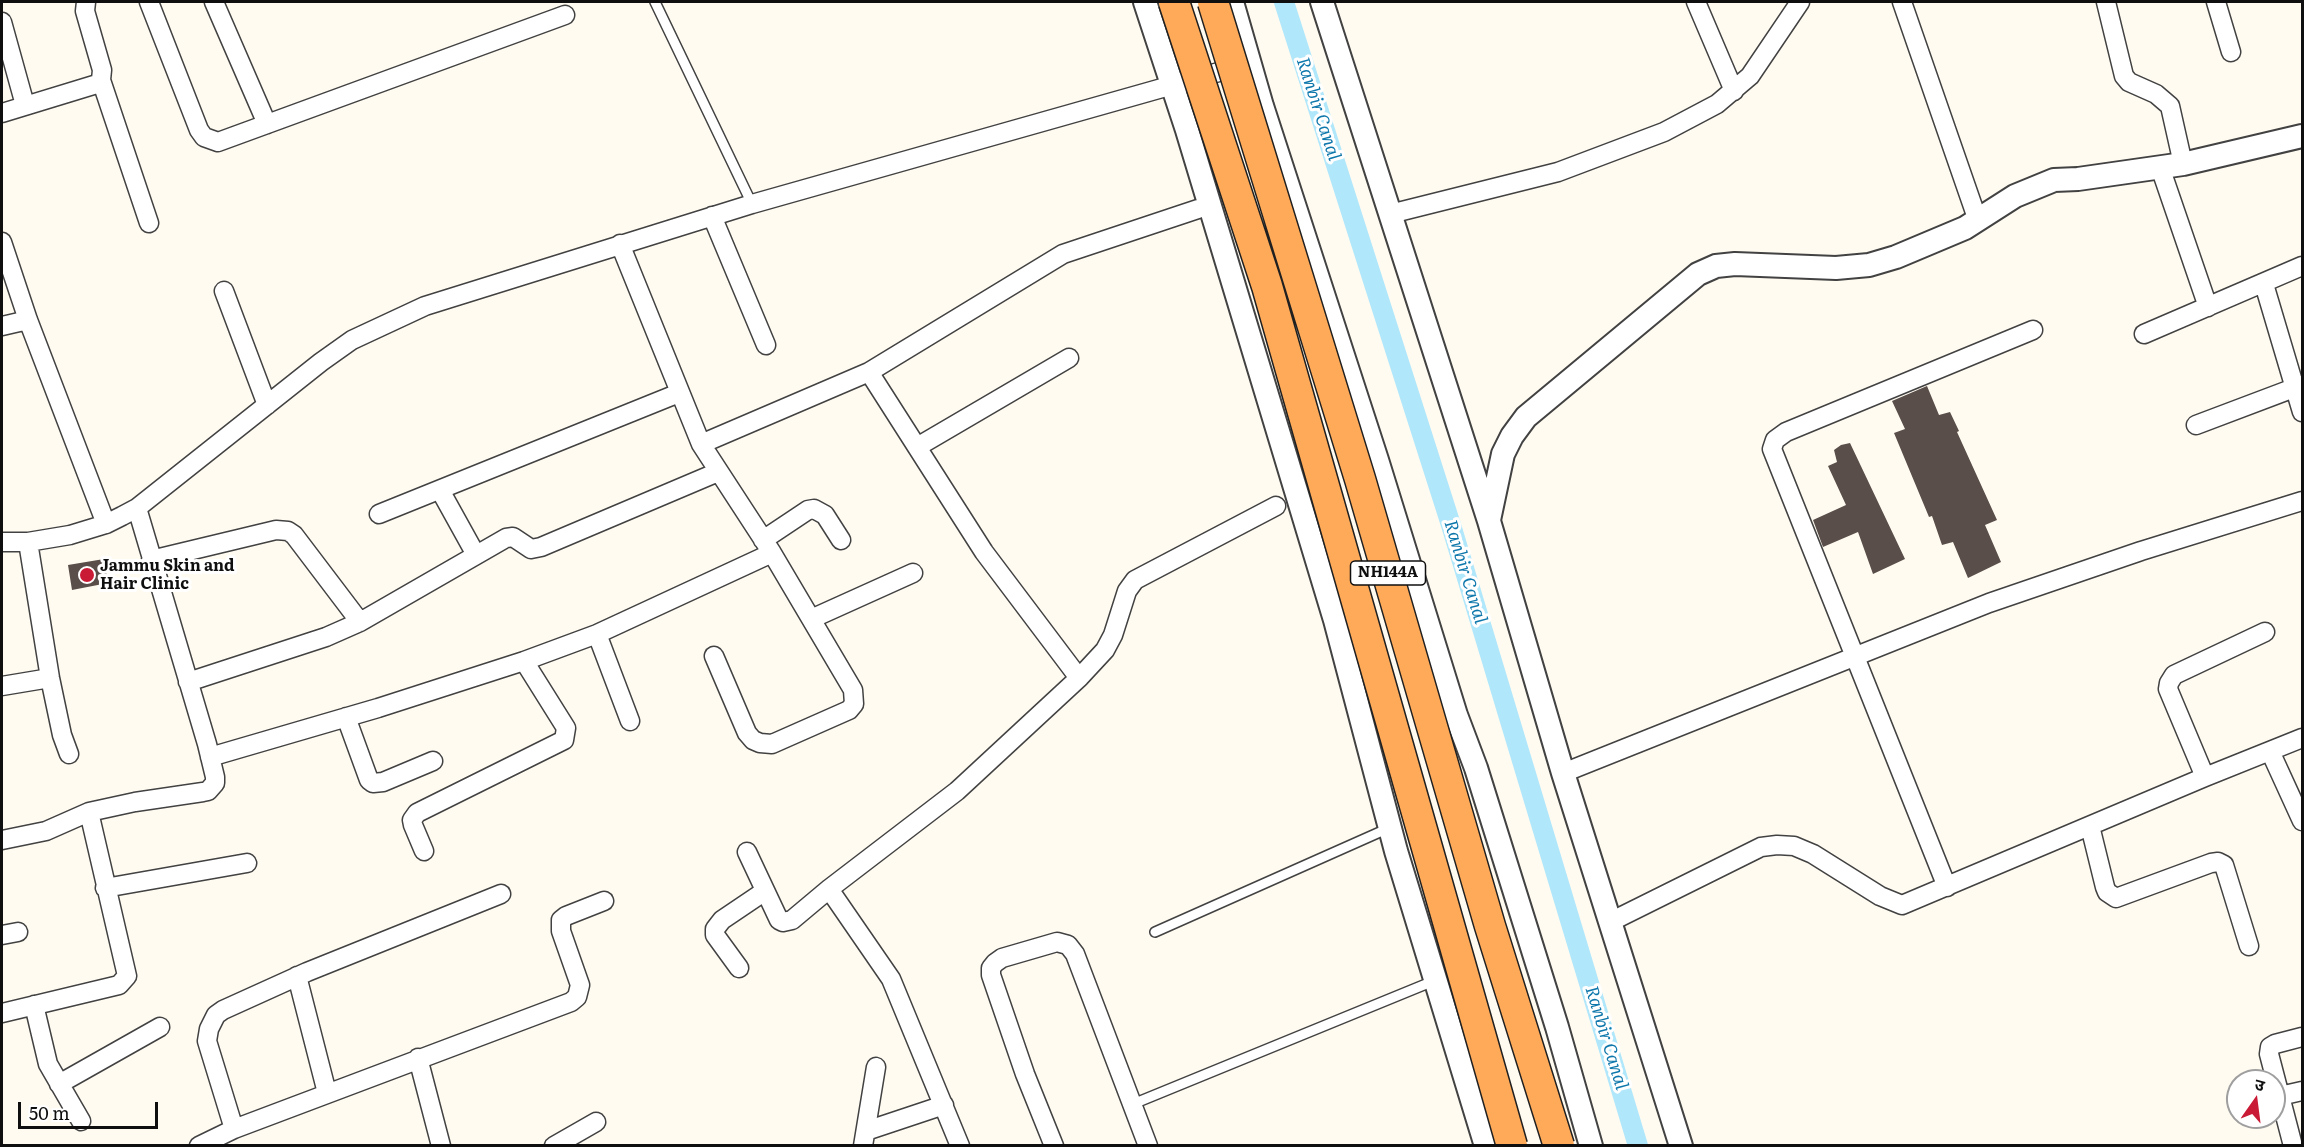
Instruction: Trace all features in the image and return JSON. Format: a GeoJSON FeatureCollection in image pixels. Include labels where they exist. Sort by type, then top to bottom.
{"type":"FeatureCollection","features":[{"type":"Feature","properties":{"kind":"highway","name":"NH144A"},"geometry":{"type":"LineString","coordinates":[[1174,2],[1267,286],[1512,1146]]}},
{"type":"Feature","properties":{"kind":"highway","name":"NH144A"},"geometry":{"type":"LineString","coordinates":[[1213,2],[1364,491],[1490,926],[1559,1146]]}},
{"type":"Feature","properties":{"kind":"street"},"geometry":{"type":"LineString","coordinates":[[86,2],[85,11],[102,70],[101,80],[149,223]]}},
{"type":"Feature","properties":{"kind":"street"},"geometry":{"type":"LineString","coordinates":[[149,2],[204,137],[218,142],[565,15]]}},
{"type":"Feature","properties":{"kind":"street"},"geometry":{"type":"LineString","coordinates":[[214,2],[267,124]]}},
{"type":"Feature","properties":{"kind":"street"},"geometry":{"type":"LineString","coordinates":[[1145,2],[1335,620],[1389,828],[1486,1146]]}},
{"type":"Feature","properties":{"kind":"street"},"geometry":{"type":"LineString","coordinates":[[1232,2],[1456,715],[1484,791],[1591,1146]]}},
{"type":"Feature","properties":{"kind":"street"},"geometry":{"type":"LineString","coordinates":[[1322,2],[1489,521],[1563,773],[1681,1146]]}},
{"type":"Feature","properties":{"kind":"street"},"geometry":{"type":"LineString","coordinates":[[1696,2],[1734,92]]}},
{"type":"Feature","properties":{"kind":"street"},"geometry":{"type":"LineString","coordinates":[[1390,214],[1558,172],[1664,132],[1717,104],[1734,92],[1750,76],[1800,2]]}},
{"type":"Feature","properties":{"kind":"street"},"geometry":{"type":"LineString","coordinates":[[1902,2],[1978,220]]}},
{"type":"Feature","properties":{"kind":"street"},"geometry":{"type":"LineString","coordinates":[[2106,2],[2124,76],[2129,82],[2156,94],[2170,105],[2183,164]]}},
{"type":"Feature","properties":{"kind":"street"},"geometry":{"type":"LineString","coordinates":[[2216,2],[2231,52]]}},
{"type":"Feature","properties":{"kind":"street"},"geometry":{"type":"LineString","coordinates":[[2,22],[25,105]]}},
{"type":"Feature","properties":{"kind":"street"},"geometry":{"type":"LineString","coordinates":[[2,542],[28,542],[70,535],[106,524],[137,508],[352,340],[424,306],[752,204],[1250,63]]}},
{"type":"Feature","properties":{"kind":"street"},"geometry":{"type":"LineString","coordinates":[[2,113],[97,84],[101,80]]}},
{"type":"Feature","properties":{"kind":"street"},"geometry":{"type":"LineString","coordinates":[[1489,521],[1503,454],[1512,436],[1527,417],[1698,274],[1716,266],[1735,264],[1836,268],[1869,265],[1896,257],[1965,228],[2015,196],[2054,180],[2183,164],[2302,136]]}},
{"type":"Feature","properties":{"kind":"street"},"geometry":{"type":"LineString","coordinates":[[2160,166],[2208,307]]}},
{"type":"Feature","properties":{"kind":"street"},"geometry":{"type":"LineString","coordinates":[[701,444],[869,372],[1063,254],[1198,208]]}},
{"type":"Feature","properties":{"kind":"street"},"geometry":{"type":"LineString","coordinates":[[712,216],[766,345]]}},
{"type":"Feature","properties":{"kind":"street"},"geometry":{"type":"LineString","coordinates":[[2,242],[28,320],[106,524]]}},
{"type":"Feature","properties":{"kind":"street"},"geometry":{"type":"LineString","coordinates":[[620,244],[701,444],[767,546],[853,690],[854,704],[849,710],[772,744],[760,743],[753,740],[747,733],[714,656]]}},
{"type":"Feature","properties":{"kind":"street"},"geometry":{"type":"LineString","coordinates":[[2144,334],[2302,266]]}},
{"type":"Feature","properties":{"kind":"street"},"geometry":{"type":"LineString","coordinates":[[2264,284],[2299,386],[2302,412]]}},
{"type":"Feature","properties":{"kind":"street"},"geometry":{"type":"LineString","coordinates":[[224,291],[267,405]]}},
{"type":"Feature","properties":{"kind":"street"},"geometry":{"type":"LineString","coordinates":[[2,326],[28,320]]}},
{"type":"Feature","properties":{"kind":"street"},"geometry":{"type":"LineString","coordinates":[[1947,887],[1774,458],[1773,444],[1786,432],[2033,330]]}},
{"type":"Feature","properties":{"kind":"street"},"geometry":{"type":"LineString","coordinates":[[917,447],[1070,358]]}},
{"type":"Feature","properties":{"kind":"street"},"geometry":{"type":"LineString","coordinates":[[869,372],[984,552],[1079,678]]}},
{"type":"Feature","properties":{"kind":"street"},"geometry":{"type":"LineString","coordinates":[[2196,425],[2299,386]]}},
{"type":"Feature","properties":{"kind":"street"},"geometry":{"type":"LineString","coordinates":[[380,514],[679,393]]}},
{"type":"Feature","properties":{"kind":"street"},"geometry":{"type":"LineString","coordinates":[[188,682],[326,637],[360,622],[510,537],[531,549],[541,547],[718,472]]}},
{"type":"Feature","properties":{"kind":"street"},"geometry":{"type":"LineString","coordinates":[[440,490],[476,555]]}},
{"type":"Feature","properties":{"kind":"street"},"geometry":{"type":"LineString","coordinates":[[1563,773],[1989,603],[2141,551],[2302,501]]}},
{"type":"Feature","properties":{"kind":"street"},"geometry":{"type":"LineString","coordinates":[[747,852],[779,920],[783,922],[792,920],[957,791],[1079,678],[1105,650],[1113,635],[1127,591],[1135,580],[1276,506]]}},
{"type":"Feature","properties":{"kind":"street"},"geometry":{"type":"LineString","coordinates":[[2,840],[46,831],[89,812],[135,802],[208,791],[215,783],[210,757],[137,508]]}},
{"type":"Feature","properties":{"kind":"street"},"geometry":{"type":"LineString","coordinates":[[210,757],[524,661],[597,634],[767,546],[808,510],[814,509],[825,515],[840,540]]}},
{"type":"Feature","properties":{"kind":"street"},"geometry":{"type":"LineString","coordinates":[[152,560],[276,530],[288,531],[294,535],[360,622]]}},
{"type":"Feature","properties":{"kind":"street"},"geometry":{"type":"LineString","coordinates":[[28,542],[50,678],[62,735],[69,754]]}},
{"type":"Feature","properties":{"kind":"street"},"geometry":{"type":"LineString","coordinates":[[811,619],[913,573]]}},
{"type":"Feature","properties":{"kind":"street"},"geometry":{"type":"LineString","coordinates":[[2205,777],[2168,689],[2169,683],[2174,675],[2265,632]]}},
{"type":"Feature","properties":{"kind":"street"},"geometry":{"type":"LineString","coordinates":[[597,634],[630,721]]}},
{"type":"Feature","properties":{"kind":"street"},"geometry":{"type":"LineString","coordinates":[[424,851],[412,820],[417,813],[564,740],[566,728],[524,661]]}},
{"type":"Feature","properties":{"kind":"street"},"geometry":{"type":"LineString","coordinates":[[2,686],[50,678]]}},
{"type":"Feature","properties":{"kind":"street"},"geometry":{"type":"LineString","coordinates":[[346,717],[369,780],[373,783],[383,782],[433,761]]}},
{"type":"Feature","properties":{"kind":"street"},"geometry":{"type":"LineString","coordinates":[[1610,922],[1761,847],[1777,845],[1794,846],[1813,854],[1892,902],[1902,904],[2302,738]]}},
{"type":"Feature","properties":{"kind":"street"},"geometry":{"type":"LineString","coordinates":[[2270,751],[2302,821]]}},
{"type":"Feature","properties":{"kind":"street"},"geometry":{"type":"LineString","coordinates":[[2,1013],[119,985],[123,981],[127,971],[105,888],[89,812]]}},
{"type":"Feature","properties":{"kind":"street"},"geometry":{"type":"LineString","coordinates":[[2090,826],[2105,887],[2111,896],[2116,898],[2211,863],[2218,862],[2224,865],[2249,946]]}},
{"type":"Feature","properties":{"kind":"street"},"geometry":{"type":"LineString","coordinates":[[105,888],[247,864]]}},
{"type":"Feature","properties":{"kind":"street"},"geometry":{"type":"LineString","coordinates":[[829,889],[891,979],[960,1146]]}},
{"type":"Feature","properties":{"kind":"street"},"geometry":{"type":"LineString","coordinates":[[739,968],[716,935],[715,929],[722,920],[765,891]]}},
{"type":"Feature","properties":{"kind":"street"},"geometry":{"type":"LineString","coordinates":[[234,1129],[207,1041],[212,1022],[223,1010],[297,976],[501,894]]}},
{"type":"Feature","properties":{"kind":"street"},"geometry":{"type":"LineString","coordinates":[[199,1146],[234,1129],[327,1093],[571,1002],[577,997],[580,985],[561,931],[561,921],[566,916],[604,901]]}},
{"type":"Feature","properties":{"kind":"street"},"geometry":{"type":"LineString","coordinates":[[1054,1146],[1025,1074],[991,975],[991,968],[1002,958],[1057,942],[1068,945],[1075,954],[1148,1146]]}},
{"type":"Feature","properties":{"kind":"street"},"geometry":{"type":"LineString","coordinates":[[297,976],[327,1093]]}},
{"type":"Feature","properties":{"kind":"street"},"geometry":{"type":"LineString","coordinates":[[34,1005],[45,1055],[81,1121]]}},
{"type":"Feature","properties":{"kind":"street"},"geometry":{"type":"LineString","coordinates":[[59,1084],[160,1028]]}},
{"type":"Feature","properties":{"kind":"street"},"geometry":{"type":"LineString","coordinates":[[2273,1069],[2269,1054],[2270,1047],[2302,1037]]}},
{"type":"Feature","properties":{"kind":"street"},"geometry":{"type":"LineString","coordinates":[[418,1058],[441,1146]]}},
{"type":"Feature","properties":{"kind":"street"},"geometry":{"type":"LineString","coordinates":[[864,1138],[876,1067]]}},
{"type":"Feature","properties":{"kind":"street"},"geometry":{"type":"LineString","coordinates":[[2286,1095],[2302,1091]]}},
{"type":"Feature","properties":{"kind":"street"},"geometry":{"type":"LineString","coordinates":[[864,1138],[944,1105]]}},
{"type":"Feature","properties":{"kind":"street"},"geometry":{"type":"LineString","coordinates":[[2286,1121],[2292,1146]]}},
{"type":"Feature","properties":{"kind":"street"},"geometry":{"type":"LineString","coordinates":[[554,1146],[597,1122]]}},
{"type":"Feature","properties":{"kind":"lane"},"geometry":{"type":"LineString","coordinates":[[655,2],[752,204]]}},
{"type":"Feature","properties":{"kind":"lane"},"geometry":{"type":"LineString","coordinates":[[1155,932],[1389,828]]}},
{"type":"Feature","properties":{"kind":"lane"},"geometry":{"type":"LineString","coordinates":[[1133,1104],[1436,980]]}},
{"type":"Feature","properties":{"kind":"building"},"geometry":{"type":"Polygon","coordinates":[[[1927,386],[1939,415],[1950,412],[1997,520],[1985,525],[2001,562],[1968,578],[1953,542],[1942,545],[1932,516],[1929,517],[1894,433],[1905,429],[1892,401],[1927,386]]]}},
{"type":"Feature","properties":{"kind":"building"},"geometry":{"type":"Polygon","coordinates":[[[1850,443],[1905,559],[1873,574],[1858,532],[1823,547],[1813,520],[1846,505],[1828,466],[1837,462],[1834,450],[1850,443]]]}},
{"type":"Feature","properties":{"kind":"building"},"geometry":{"type":"Polygon","coordinates":[[[104,559],[108,583],[72,590],[68,565],[104,559]]]}},
{"type":"Feature","properties":{"kind":"waterway","name":"Ranbir Canal"},"geometry":{"type":"LineString","coordinates":[[1284,2],[1451,525],[1638,1146]]}},
{"type":"Feature","properties":{"kind":"place","name":"Jammu Skin and Hair Clinic"},"geometry":{"type":"Point","coordinates":[87,575]}}]}
